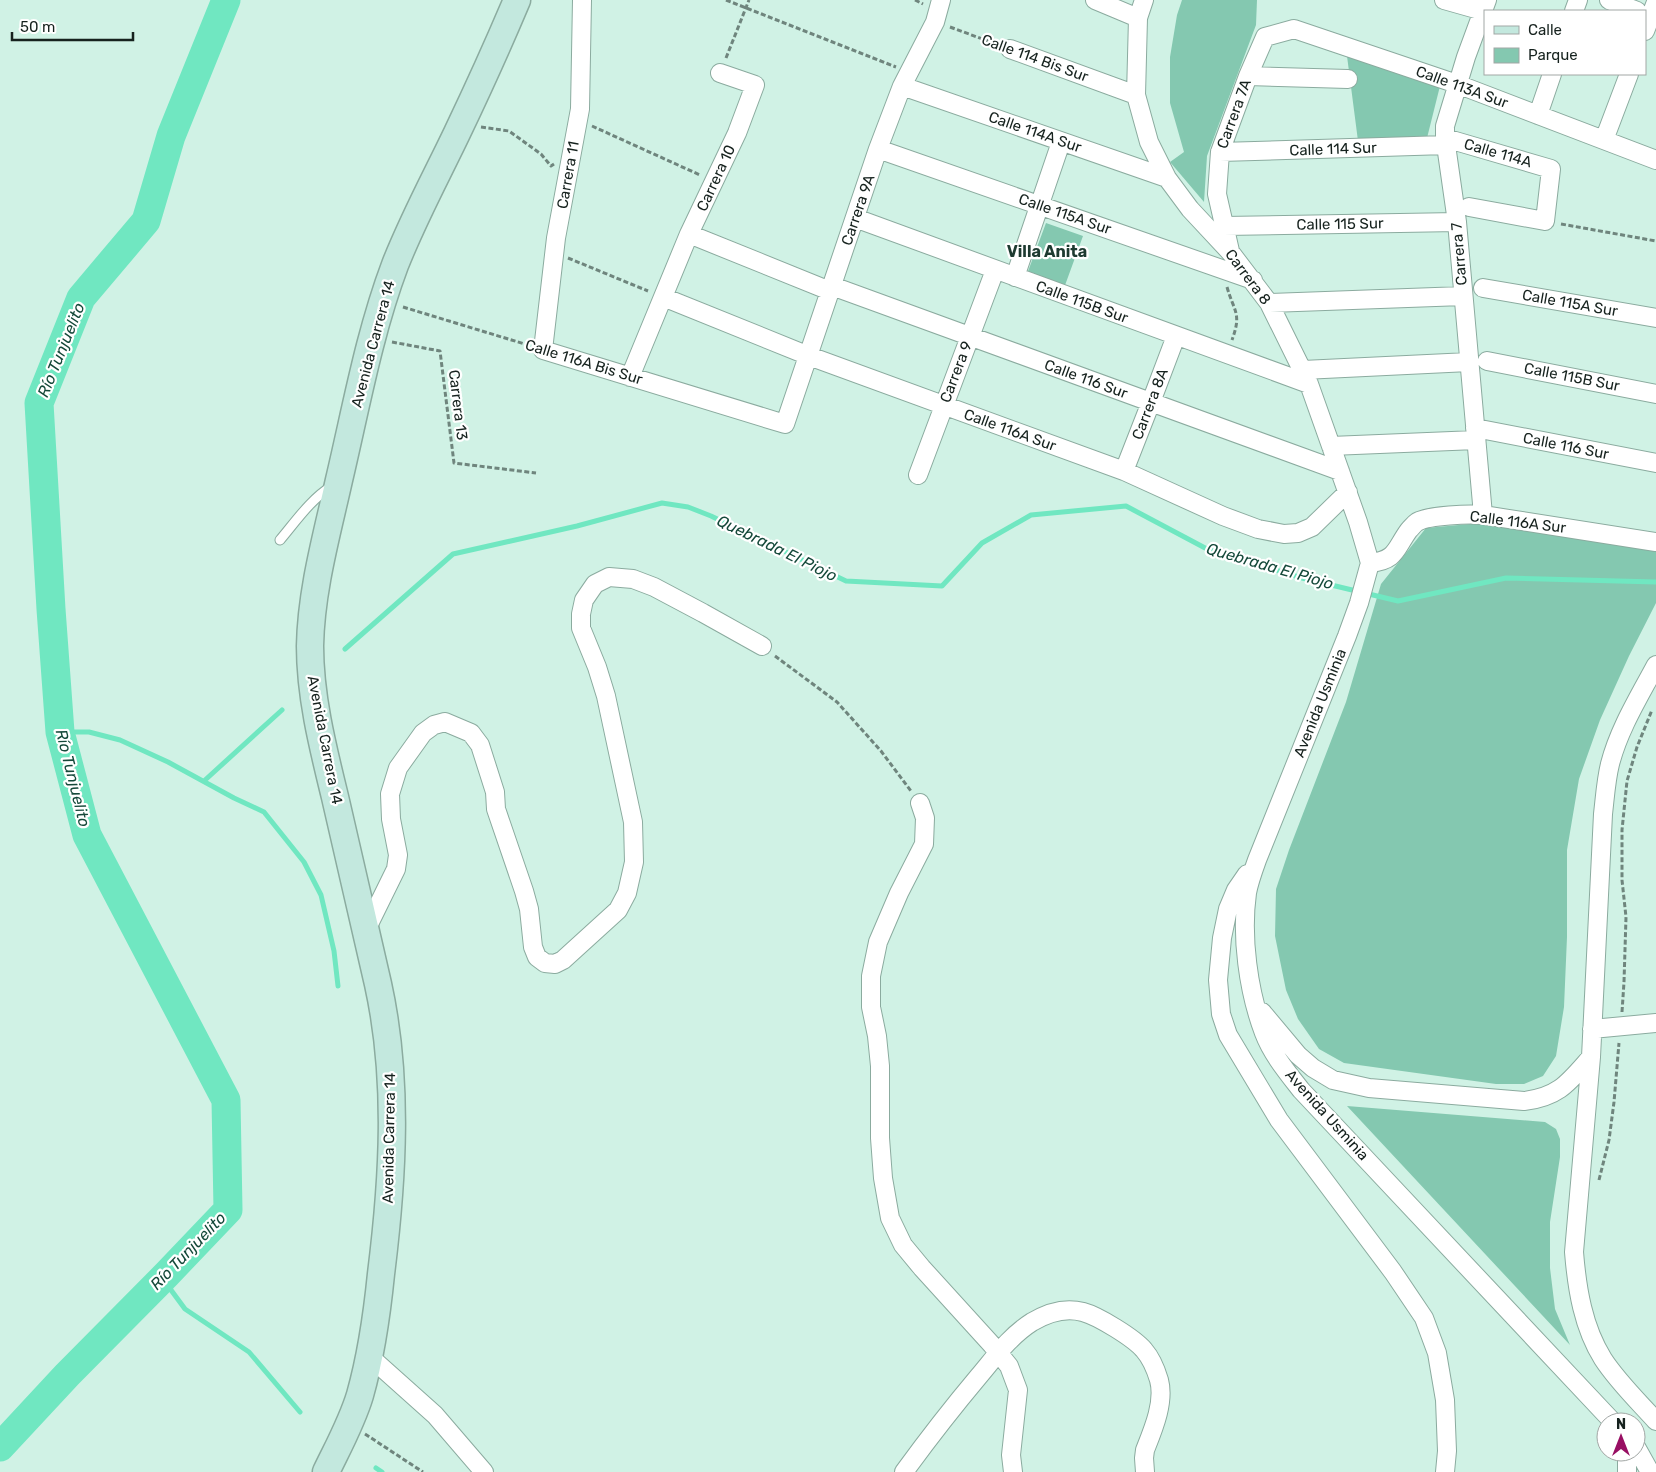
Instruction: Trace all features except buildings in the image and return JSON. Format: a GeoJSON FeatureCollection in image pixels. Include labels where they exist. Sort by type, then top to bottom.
{"type":"FeatureCollection","features":[{"type":"Feature","properties":{"kind":"main road","name":"Avenida Carrera 14"},"geometry":{"type":"LineString","coordinates":[[326,1472],[350,1424],[360,1396],[369,1356],[380,1290],[389,1203],[392,1160],[392,1094],[385,1017],[316,713],[310,648],[312,616],[328,528],[372,338],[383,301],[407,236],[495,51],[517,0]]}},
{"type":"Feature","properties":{"kind":"street","name":"Carrera 11"},"geometry":{"type":"LineString","coordinates":[[543,350],[555,252],[580,110],[582,0]]}},
{"type":"Feature","properties":{"kind":"street","name":"Carrera 9A"},"geometry":{"type":"LineString","coordinates":[[785,424],[878,149],[906,79],[935,22],[941,0]]}},
{"type":"Feature","properties":{"kind":"street"},"geometry":{"type":"LineString","coordinates":[[1095,0],[1138,18]]}},
{"type":"Feature","properties":{"kind":"street","name":"Carrera 8"},"geometry":{"type":"LineString","coordinates":[[1144,0],[1138,18],[1136,94],[1149,142],[1167,178],[1190,209],[1230,253],[1269,303],[1306,377],[1365,541],[1370,563]]}},
{"type":"Feature","properties":{"kind":"street"},"geometry":{"type":"LineString","coordinates":[[1444,0],[1485,5]]}},
{"type":"Feature","properties":{"kind":"street"},"geometry":{"type":"LineString","coordinates":[[1609,0],[1633,10]]}},
{"type":"Feature","properties":{"kind":"street","name":"Carrera 7"},"geometry":{"type":"LineString","coordinates":[[1483,515],[1457,222],[1446,142],[1447,120],[1457,84],[1485,5]]}},
{"type":"Feature","properties":{"kind":"street","name":"Calle 113A Sur"},"geometry":{"type":"LineString","coordinates":[[1265,37],[1294,29],[1457,84],[1656,160]]}},
{"type":"Feature","properties":{"kind":"street","name":"Carrera 7A"},"geometry":{"type":"LineString","coordinates":[[1230,253],[1217,194],[1220,152],[1248,76],[1265,37]]}},
{"type":"Feature","properties":{"kind":"street","name":"Calle 114 Bis Sur"},"geometry":{"type":"LineString","coordinates":[[1010,49],[1136,94]]}},
{"type":"Feature","properties":{"kind":"street","name":"Carrera 10"},"geometry":{"type":"LineString","coordinates":[[630,377],[689,234],[738,133],[755,85],[720,73]]}},
{"type":"Feature","properties":{"kind":"street"},"geometry":{"type":"LineString","coordinates":[[1538,115],[1552,75]]}},
{"type":"Feature","properties":{"kind":"street"},"geometry":{"type":"LineString","coordinates":[[1604,140],[1629,75]]}},
{"type":"Feature","properties":{"kind":"street"},"geometry":{"type":"LineString","coordinates":[[1248,76],[1348,79]]}},
{"type":"Feature","properties":{"kind":"street","name":"Calle 114A Sur"},"geometry":{"type":"LineString","coordinates":[[906,79],[1060,142],[1167,178]]}},
{"type":"Feature","properties":{"kind":"street"},"geometry":{"type":"LineString","coordinates":[[1015,277],[1060,142]]}},
{"type":"Feature","properties":{"kind":"street","name":"Calle 114 Sur"},"geometry":{"type":"LineString","coordinates":[[1220,152],[1446,142]]}},
{"type":"Feature","properties":{"kind":"street","name":"Calle 114A"},"geometry":{"type":"LineString","coordinates":[[1446,142],[1551,169],[1545,221]]}},
{"type":"Feature","properties":{"kind":"street","name":"Calle 115A Sur"},"geometry":{"type":"LineString","coordinates":[[878,149],[1252,280]]}},
{"type":"Feature","properties":{"kind":"street"},"geometry":{"type":"LineString","coordinates":[[1470,207],[1545,221]]}},
{"type":"Feature","properties":{"kind":"street","name":"Calle 115B Sur"},"geometry":{"type":"LineString","coordinates":[[855,218],[1227,355],[1306,377],[1469,362]]}},
{"type":"Feature","properties":{"kind":"street","name":"Calle 115 Sur"},"geometry":{"type":"LineString","coordinates":[[1224,226],[1457,222]]}},
{"type":"Feature","properties":{"kind":"street","name":"Calle 116 Sur"},"geometry":{"type":"LineString","coordinates":[[689,234],[831,289],[970,336],[1340,471]]}},
{"type":"Feature","properties":{"kind":"street","name":"Carrera 9"},"geometry":{"type":"LineString","coordinates":[[918,475],[995,270]]}},
{"type":"Feature","properties":{"kind":"street","name":"Calle 115A Sur"},"geometry":{"type":"LineString","coordinates":[[1483,288],[1656,318]]}},
{"type":"Feature","properties":{"kind":"street"},"geometry":{"type":"LineString","coordinates":[[1269,303],[1463,296]]}},
{"type":"Feature","properties":{"kind":"street","name":"Calle 116A Sur"},"geometry":{"type":"LineString","coordinates":[[663,297],[809,356],[1124,471],[1178,494],[1222,516],[1258,529],[1284,534],[1298,533],[1312,527],[1348,492]]}},
{"type":"Feature","properties":{"kind":"street","name":"Carrera 8A"},"geometry":{"type":"LineString","coordinates":[[1124,471],[1176,336]]}},
{"type":"Feature","properties":{"kind":"street","name":"Calle 116A Bis Sur"},"geometry":{"type":"LineString","coordinates":[[543,350],[785,424]]}},
{"type":"Feature","properties":{"kind":"street","name":"Calle 115B Sur"},"geometry":{"type":"LineString","coordinates":[[1487,361],[1656,394]]}},
{"type":"Feature","properties":{"kind":"street","name":"Calle 116 Sur"},"geometry":{"type":"LineString","coordinates":[[1331,446],[1476,434],[1656,463]]}},
{"type":"Feature","properties":{"kind":"street","name":"Calle 116A Sur"},"geometry":{"type":"LineString","coordinates":[[1370,563],[1382,562],[1396,553],[1415,522],[1424,519],[1483,515],[1656,542]]}},
{"type":"Feature","properties":{"kind":"street","name":"Avenida Usminia"},"geometry":{"type":"LineString","coordinates":[[1370,563],[1359,603],[1257,860],[1248,891],[1244,919],[1246,958],[1255,1004],[1264,1033],[1274,1053],[1301,1090],[1604,1412]]}},
{"type":"Feature","properties":{"kind":"street"},"geometry":{"type":"LineString","coordinates":[[366,930],[396,869],[398,855],[391,819],[390,794],[398,768],[423,733],[434,724],[445,722],[471,733],[480,745],[495,792],[496,809],[527,900],[533,947],[537,957],[545,963],[555,964],[563,960],[618,910],[627,893],[631,879],[635,843],[633,822],[606,696],[598,667],[581,628],[584,600],[594,584],[609,577],[633,579],[654,587],[695,608],[762,646]]}},
{"type":"Feature","properties":{"kind":"street"},"geometry":{"type":"LineString","coordinates":[[1656,665],[1617,745],[1610,763],[1606,785],[1591,1057],[1574,1252],[1576,1279],[1582,1307],[1603,1359],[1623,1386],[1656,1421]]}},
{"type":"Feature","properties":{"kind":"street"},"geometry":{"type":"LineString","coordinates":[[920,803],[925,818],[924,844],[899,893],[878,942],[871,976],[871,1008],[877,1036],[880,1066],[880,1138],[883,1178],[890,1218],[903,1245],[1009,1366],[1018,1390],[1012,1456],[1013,1472]]}},
{"type":"Feature","properties":{"kind":"street"},"geometry":{"type":"LineString","coordinates":[[1257,860],[1236,890],[1228,909],[1222,938],[1218,980],[1221,1014],[1228,1035],[1278,1120],[1393,1272],[1424,1318],[1437,1353],[1445,1400],[1448,1451],[1445,1472]]}},
{"type":"Feature","properties":{"kind":"street"},"geometry":{"type":"LineString","coordinates":[[1255,1004],[1298,1055],[1313,1068],[1333,1080],[1352,1086],[1524,1101],[1541,1099],[1556,1093],[1572,1079],[1591,1057]]}},
{"type":"Feature","properties":{"kind":"street"},"geometry":{"type":"LineString","coordinates":[[1592,1029],[1656,1023]]}},
{"type":"Feature","properties":{"kind":"street"},"geometry":{"type":"LineString","coordinates":[[904,1472],[942,1420],[998,1352],[1032,1322],[1052,1312],[1065,1310],[1083,1312],[1105,1322],[1144,1349],[1152,1362],[1160,1382],[1160,1401],[1145,1450],[1145,1472]]}},
{"type":"Feature","properties":{"kind":"street"},"geometry":{"type":"LineString","coordinates":[[369,1356],[435,1415],[484,1472]]}},
{"type":"Feature","properties":{"kind":"lane"},"geometry":{"type":"LineString","coordinates":[[280,540],[323,492],[339,481]]}},
{"type":"Feature","properties":{"kind":"path"},"geometry":{"type":"LineString","coordinates":[[726,0],[906,79]]}},
{"type":"Feature","properties":{"kind":"path"},"geometry":{"type":"LineString","coordinates":[[720,73],[749,0]]}},
{"type":"Feature","properties":{"kind":"path","name":"Calle 114 Bis Sur"},"geometry":{"type":"LineString","coordinates":[[935,22],[1010,49]]}},
{"type":"Feature","properties":{"kind":"path"},"geometry":{"type":"LineString","coordinates":[[578,120],[714,182]]}},
{"type":"Feature","properties":{"kind":"path"},"geometry":{"type":"LineString","coordinates":[[456,134],[483,127],[509,131],[541,154],[551,166],[572,154]]}},
{"type":"Feature","properties":{"kind":"path"},"geometry":{"type":"LineString","coordinates":[[1545,221],[1656,241]]}},
{"type":"Feature","properties":{"kind":"path"},"geometry":{"type":"LineString","coordinates":[[555,252],[663,297]]}},
{"type":"Feature","properties":{"kind":"path"},"geometry":{"type":"LineString","coordinates":[[1225,270],[1226,284],[1238,314],[1235,332],[1227,355]]}},
{"type":"Feature","properties":{"kind":"path","name":"Calle 116A Bis Sur"},"geometry":{"type":"LineString","coordinates":[[383,301],[543,350]]}},
{"type":"Feature","properties":{"kind":"path","name":"Carrera 13"},"geometry":{"type":"LineString","coordinates":[[372,338],[440,351],[454,463],[536,472]]}},
{"type":"Feature","properties":{"kind":"path"},"geometry":{"type":"LineString","coordinates":[[762,646],[837,702],[881,751],[920,803]]}},
{"type":"Feature","properties":{"kind":"path"},"geometry":{"type":"LineString","coordinates":[[1621,1019],[1626,917],[1622,880],[1622,830],[1627,781],[1637,747],[1653,708]]}},
{"type":"Feature","properties":{"kind":"path"},"geometry":{"type":"LineString","coordinates":[[1598,1186],[1610,1131],[1620,1037]]}},
{"type":"Feature","properties":{"kind":"path"},"geometry":{"type":"LineString","coordinates":[[350,1424],[423,1472]]}},
{"type":"Feature","properties":{"kind":"green space"},"geometry":{"type":"Polygon","coordinates":[[[1182,0],[1257,0],[1256,25],[1207,156],[1204,202],[1170,162],[1184,152],[1170,103],[1170,57],[1177,15],[1182,0]]]}},
{"type":"Feature","properties":{"kind":"green space"},"geometry":{"type":"Polygon","coordinates":[[[1347,56],[1440,86],[1427,138],[1358,141],[1347,56]]]}},
{"type":"Feature","properties":{"kind":"green space"},"geometry":{"type":"Polygon","coordinates":[[[1046,223],[1083,236],[1064,288],[1027,274],[1046,223]]]}},
{"type":"Feature","properties":{"kind":"green space"},"geometry":{"type":"Polygon","coordinates":[[[1492,522],[1656,549],[1656,603],[1600,720],[1579,779],[1567,850],[1567,937],[1564,1007],[1556,1056],[1543,1076],[1524,1084],[1496,1084],[1344,1063],[1319,1049],[1298,1019],[1286,990],[1275,936],[1276,889],[1346,702],[1381,584],[1426,528],[1492,522]]]}},
{"type":"Feature","properties":{"kind":"green space"},"geometry":{"type":"Polygon","coordinates":[[[1347,1106],[1545,1122],[1556,1129],[1560,1139],[1560,1157],[1550,1222],[1550,1268],[1555,1309],[1570,1345],[1347,1106]]]}},
{"type":"Feature","properties":{"kind":"waterway","name":"Río Tunjuelito"},"geometry":{"type":"LineString","coordinates":[[0,1447],[67,1375],[228,1210],[226,1100],[87,835],[60,732],[39,403],[81,298],[146,221],[171,136],[226,0]]}},
{"type":"Feature","properties":{"kind":"waterway","name":"Quebrada El Piojo"},"geometry":{"type":"LineString","coordinates":[[345,649],[453,554],[577,526],[662,503],[688,507],[711,516],[846,581],[942,586],[982,543],[1031,515],[1126,506],[1207,549],[1302,578],[1398,601],[1506,578],[1656,582]]}},
{"type":"Feature","properties":{"kind":"waterway","name":"Quebrada El Piojo"},"geometry":{"type":"LineString","coordinates":[[204,781],[282,710]]}},
{"type":"Feature","properties":{"kind":"waterway"},"geometry":{"type":"LineString","coordinates":[[60,732],[89,732],[120,740],[168,762],[264,812],[304,862],[321,895],[334,951],[338,986]]}},
{"type":"Feature","properties":{"kind":"waterway"},"geometry":{"type":"LineString","coordinates":[[167,1274],[171,1290],[185,1309],[249,1352],[300,1412]]}},
{"type":"Feature","properties":{"kind":"waterway"},"geometry":{"type":"LineString","coordinates":[[376,1468],[382,1472]]}},
{"type":"Feature","properties":{"kind":"district","name":"Villa Anita"},"geometry":{"type":"Point","coordinates":[1047,251]}}]}
